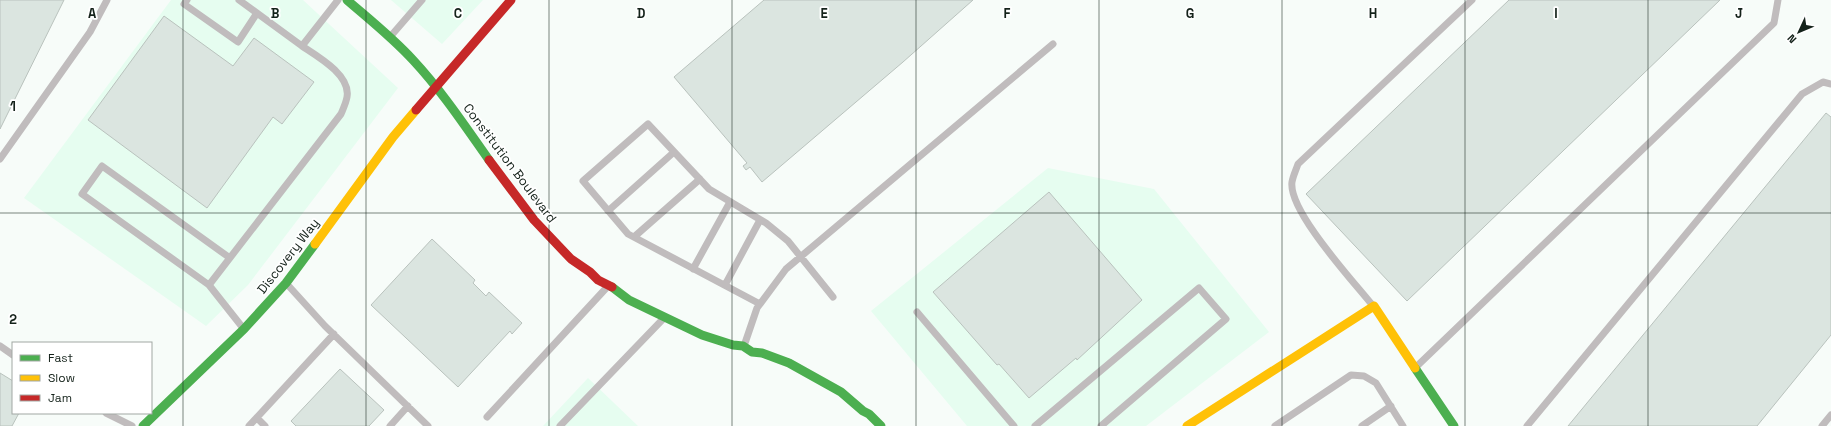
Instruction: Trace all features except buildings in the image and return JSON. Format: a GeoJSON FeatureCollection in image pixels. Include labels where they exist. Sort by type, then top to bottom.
{"type":"FeatureCollection","features":[{"type":"Feature","properties":{"kind":"street","name":"Constitution Boulevard"},"geometry":{"type":"LineString","coordinates":[[347,0],[390,37],[436,87],[534,220],[571,258],[598,280],[609,285],[629,300],[702,335],[733,345],[744,346],[752,352],[762,353],[790,363],[841,392],[863,411],[869,414],[881,426]]}},
{"type":"Feature","properties":{"kind":"street","name":"Discovery Way"},"geometry":{"type":"LineString","coordinates":[[143,426],[244,329],[286,283],[393,137],[511,0]]}},
{"type":"Feature","properties":{"kind":"street"},"geometry":{"type":"LineString","coordinates":[[1187,426],[1374,306],[1454,426]]}},
{"type":"Feature","properties":{"kind":"lane"},"geometry":{"type":"LineString","coordinates":[[0,159],[90,32],[107,0]]}},
{"type":"Feature","properties":{"kind":"lane"},"geometry":{"type":"LineString","coordinates":[[187,0],[184,4],[238,42],[257,13]]}},
{"type":"Feature","properties":{"kind":"lane"},"geometry":{"type":"LineString","coordinates":[[209,285],[341,114],[348,96],[343,79],[328,63],[239,0]]}},
{"type":"Feature","properties":{"kind":"lane"},"geometry":{"type":"LineString","coordinates":[[302,46],[338,0]]}},
{"type":"Feature","properties":{"kind":"lane"},"geometry":{"type":"LineString","coordinates":[[390,37],[422,0]]}},
{"type":"Feature","properties":{"kind":"lane"},"geometry":{"type":"LineString","coordinates":[[1374,306],[1323,245],[1297,207],[1292,183],[1298,164],[1472,0]]}},
{"type":"Feature","properties":{"kind":"lane"},"geometry":{"type":"LineString","coordinates":[[1415,367],[1774,23],[1778,0]]}},
{"type":"Feature","properties":{"kind":"lane"},"geometry":{"type":"LineString","coordinates":[[744,346],[757,308],[786,269],[1053,44]]}},
{"type":"Feature","properties":{"kind":"lane"},"geometry":{"type":"LineString","coordinates":[[1527,426],[1802,94],[1823,82],[1831,84]]}},
{"type":"Feature","properties":{"kind":"lane"},"geometry":{"type":"LineString","coordinates":[[760,304],[628,234],[583,182],[648,124],[709,189],[760,220],[788,241],[833,297]]}},
{"type":"Feature","properties":{"kind":"lane"},"geometry":{"type":"LineString","coordinates":[[608,211],[674,152]]}},
{"type":"Feature","properties":{"kind":"lane"},"geometry":{"type":"LineString","coordinates":[[230,258],[102,166],[82,194],[209,285],[244,329]]}},
{"type":"Feature","properties":{"kind":"lane"},"geometry":{"type":"LineString","coordinates":[[634,237],[700,179]]}},
{"type":"Feature","properties":{"kind":"lane"},"geometry":{"type":"LineString","coordinates":[[693,268],[730,202]]}},
{"type":"Feature","properties":{"kind":"lane"},"geometry":{"type":"LineString","coordinates":[[725,285],[760,220]]}},
{"type":"Feature","properties":{"kind":"lane"},"geometry":{"type":"LineString","coordinates":[[286,283],[334,334],[428,426]]}},
{"type":"Feature","properties":{"kind":"lane"},"geometry":{"type":"LineString","coordinates":[[487,417],[609,285]]}},
{"type":"Feature","properties":{"kind":"lane"},"geometry":{"type":"LineString","coordinates":[[1035,426],[1199,288],[1226,319],[1101,426]]}},
{"type":"Feature","properties":{"kind":"lane"},"geometry":{"type":"LineString","coordinates":[[917,312],[1014,426]]}},
{"type":"Feature","properties":{"kind":"lane"},"geometry":{"type":"LineString","coordinates":[[560,426],[664,317]]}},
{"type":"Feature","properties":{"kind":"lane"},"geometry":{"type":"LineString","coordinates":[[249,426],[334,334]]}},
{"type":"Feature","properties":{"kind":"lane"},"geometry":{"type":"LineString","coordinates":[[0,346],[12,354]]}},
{"type":"Feature","properties":{"kind":"lane"},"geometry":{"type":"LineString","coordinates":[[1275,426],[1351,375],[1364,376],[1376,383],[1403,426]]}},
{"type":"Feature","properties":{"kind":"lane"},"geometry":{"type":"LineString","coordinates":[[390,426],[408,406]]}},
{"type":"Feature","properties":{"kind":"lane"},"geometry":{"type":"LineString","coordinates":[[1362,426],[1391,406]]}},
{"type":"Feature","properties":{"kind":"lane"},"geometry":{"type":"LineString","coordinates":[[108,414],[132,426]]}},
{"type":"Feature","properties":{"kind":"lane"},"geometry":{"type":"LineString","coordinates":[[1822,426],[1831,416]]}},
{"type":"Feature","properties":{"kind":"lane"},"geometry":{"type":"LineString","coordinates":[[257,418],[266,426]]}},
{"type":"Feature","properties":{"kind":"shaded area"},"geometry":{"type":"Polygon","coordinates":[[[171,0],[303,0],[398,88],[248,285],[206,326],[24,198],[171,0]]]}},
{"type":"Feature","properties":{"kind":"shaded area"},"geometry":{"type":"Polygon","coordinates":[[[391,0],[483,0],[442,44],[391,0]]]}},
{"type":"Feature","properties":{"kind":"shaded area"},"geometry":{"type":"Polygon","coordinates":[[[1048,168],[1154,189],[1269,332],[1146,426],[967,426],[871,311],[1048,168]]]}},
{"type":"Feature","properties":{"kind":"shaded area"},"geometry":{"type":"Polygon","coordinates":[[[588,378],[638,426],[543,426],[588,378]]]}},
{"type":"Feature","properties":{"kind":"traffic: fast"},"geometry":{"type":"LineString","coordinates":[[347,0],[381,29],[413,60],[452,108],[489,160]]}},
{"type":"Feature","properties":{"kind":"traffic: fast"},"geometry":{"type":"LineString","coordinates":[[143,426],[244,329],[286,283],[315,244]]}},
{"type":"Feature","properties":{"kind":"traffic: fast"},"geometry":{"type":"LineString","coordinates":[[612,287],[629,300],[702,335],[733,345],[743,346],[752,352],[762,353],[789,363],[841,392],[863,411],[869,414],[881,426]]}},
{"type":"Feature","properties":{"kind":"traffic: fast"},"geometry":{"type":"LineString","coordinates":[[1415,368],[1454,426]]}},
{"type":"Feature","properties":{"kind":"traffic: slow"},"geometry":{"type":"LineString","coordinates":[[315,244],[393,137],[416,110]]}},
{"type":"Feature","properties":{"kind":"traffic: slow"},"geometry":{"type":"LineString","coordinates":[[1187,426],[1374,306],[1415,368]]}},
{"type":"Feature","properties":{"kind":"traffic: jam"},"geometry":{"type":"LineString","coordinates":[[416,110],[511,0]]}},
{"type":"Feature","properties":{"kind":"traffic: jam"},"geometry":{"type":"LineString","coordinates":[[489,160],[534,220],[571,259],[590,272],[598,280],[612,287]]}}]}
